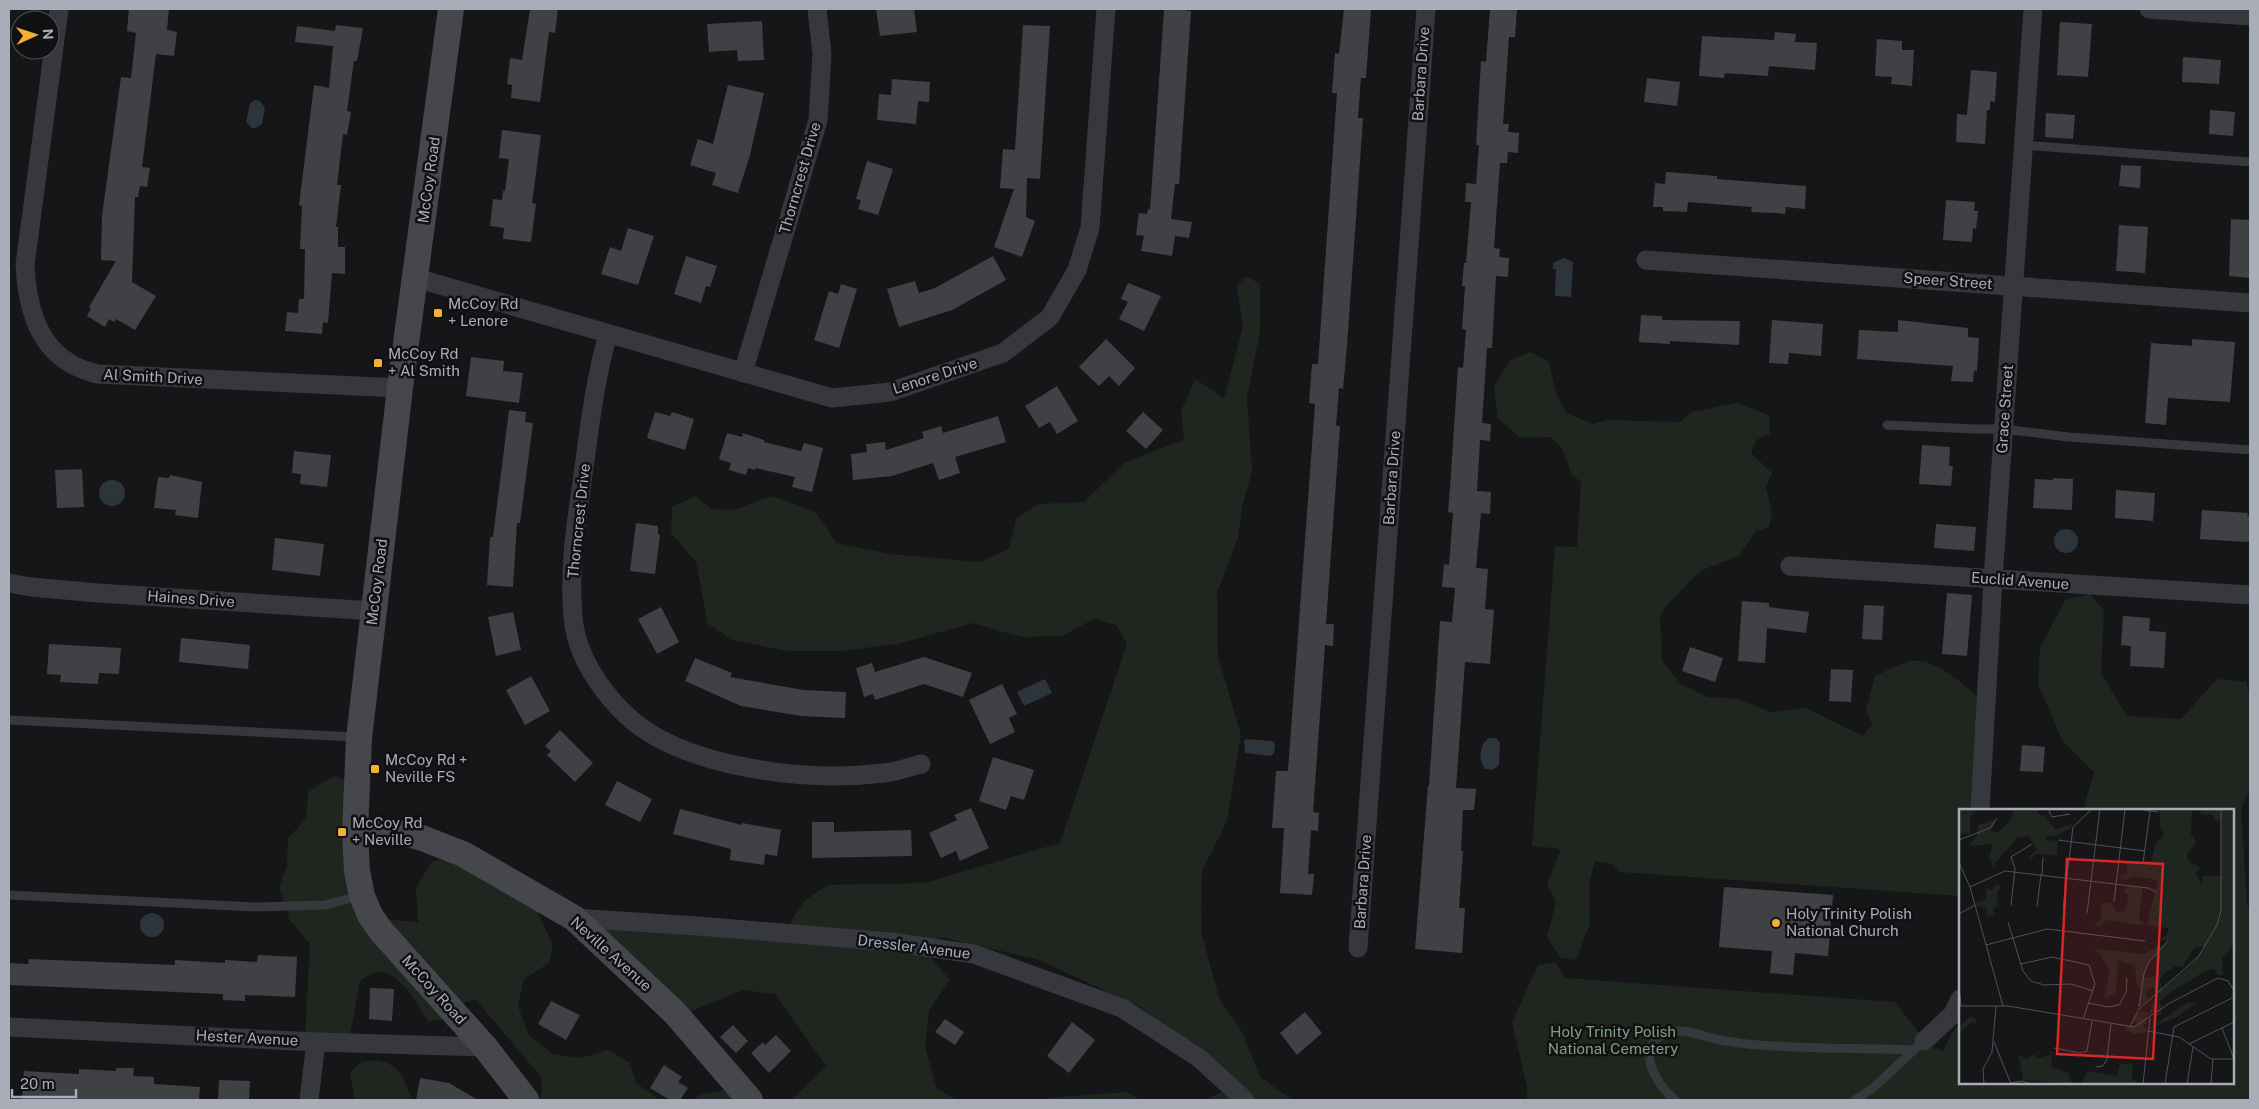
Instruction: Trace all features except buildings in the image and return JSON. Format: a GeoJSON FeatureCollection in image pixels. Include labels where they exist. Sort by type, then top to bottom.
{"type":"FeatureCollection","features":[{"type":"Feature","properties":{"kind":"street","name":"Al Smith Drive"},"geometry":{"type":"LineString","coordinates":[[59,9],[25,266],[27,295],[31,310],[36,324],[51,348],[69,363],[97,374],[400,388]]}},
{"type":"Feature","properties":{"kind":"street","name":"McCoy Road"},"geometry":{"type":"LineString","coordinates":[[451,9],[400,388],[359,738],[355,832],[357,871],[362,896],[370,915],[381,931],[485,1047],[526,1100]]}},
{"type":"Feature","properties":{"kind":"street","name":"Thorncrest Drive"},"geometry":{"type":"LineString","coordinates":[[743,373],[818,120],[822,54],[817,9]]}},
{"type":"Feature","properties":{"kind":"street","name":"Lenore Drive"},"geometry":{"type":"LineString","coordinates":[[416,278],[832,398],[890,392],[1002,353],[1050,317],[1077,270],[1090,228],[1106,9]]}},
{"type":"Feature","properties":{"kind":"street","name":"Barbara Drive"},"geometry":{"type":"LineString","coordinates":[[1358,948],[1426,9]]}},
{"type":"Feature","properties":{"kind":"street","name":"Grace Street"},"geometry":{"type":"LineString","coordinates":[[1980,809],[1992,579],[2033,9]]}},
{"type":"Feature","properties":{"kind":"street"},"geometry":{"type":"LineString","coordinates":[[2149,9],[2250,16]]}},
{"type":"Feature","properties":{"kind":"street","name":"Speer Street"},"geometry":{"type":"LineString","coordinates":[[1646,260],[2250,303]]}},
{"type":"Feature","properties":{"kind":"street","name":"Thorncrest Drive"},"geometry":{"type":"LineString","coordinates":[[608,334],[597,372],[575,528],[572,577],[574,626],[582,655],[602,689],[629,719],[659,740],[693,755],[787,773],[844,776],[886,773],[921,764]]}},
{"type":"Feature","properties":{"kind":"street","name":"Euclid Avenue"},"geometry":{"type":"LineString","coordinates":[[1790,566],[2250,595]]}},
{"type":"Feature","properties":{"kind":"street","name":"Haines Drive"},"geometry":{"type":"LineString","coordinates":[[9,582],[31,587],[98,593],[374,611]]}},
{"type":"Feature","properties":{"kind":"street","name":"Neville Avenue"},"geometry":{"type":"LineString","coordinates":[[355,832],[400,832],[422,838],[463,854],[574,918],[675,1013],[750,1100]]}},
{"type":"Feature","properties":{"kind":"street","name":"Dressler Avenue"},"geometry":{"type":"LineString","coordinates":[[574,918],[862,940],[974,954],[1122,1008],[1200,1058],[1244,1100]]}},
{"type":"Feature","properties":{"kind":"street"},"geometry":{"type":"LineString","coordinates":[[1919,1045],[1953,1014],[1959,1001]]}},
{"type":"Feature","properties":{"kind":"street","name":"Hester Avenue"},"geometry":{"type":"LineString","coordinates":[[9,1027],[316,1042],[485,1047]]}},
{"type":"Feature","properties":{"kind":"street"},"geometry":{"type":"LineString","coordinates":[[309,1100],[316,1042]]}},
{"type":"Feature","properties":{"kind":"lane"},"geometry":{"type":"LineString","coordinates":[[2024,144],[2250,162]]}},
{"type":"Feature","properties":{"kind":"lane"},"geometry":{"type":"LineString","coordinates":[[1887,424],[2003,429],[2068,438],[2250,450]]}},
{"type":"Feature","properties":{"kind":"lane"},"geometry":{"type":"LineString","coordinates":[[9,720],[359,738]]}},
{"type":"Feature","properties":{"kind":"lane"},"geometry":{"type":"LineString","coordinates":[[9,895],[256,907],[325,905],[362,896]]}},
{"type":"Feature","properties":{"kind":"lane"},"geometry":{"type":"LineString","coordinates":[[1675,1100],[1656,1081],[1651,1071],[1649,1058],[1652,1046],[1660,1037],[1672,1032],[1690,1032],[1719,1040],[1757,1045],[1919,1045]]}},
{"type":"Feature","properties":{"kind":"lane"},"geometry":{"type":"LineString","coordinates":[[1854,1100],[1873,1088],[1919,1045]]}},
{"type":"Feature","properties":{"kind":"green space"},"geometry":{"type":"Polygon","coordinates":[[[1246,276],[1260,284],[1260,331],[1247,397],[1252,471],[1242,507],[1238,538],[1217,593],[1218,656],[1241,735],[1227,821],[1202,871],[1201,931],[1219,998],[1242,1032],[1260,1077],[1293,1100],[1247,1100],[1200,1057],[1140,1007],[1039,960],[940,937],[926,944],[786,929],[805,900],[828,885],[924,883],[1060,843],[1127,644],[1116,625],[1094,619],[1062,636],[1021,637],[973,623],[898,644],[841,651],[788,651],[732,640],[708,624],[696,562],[671,533],[672,507],[695,496],[711,509],[733,510],[772,496],[815,512],[837,543],[889,554],[980,562],[1009,549],[1016,519],[1038,504],[1084,502],[1125,462],[1184,440],[1181,411],[1195,379],[1224,398],[1243,327],[1237,286],[1246,276]]]}},
{"type":"Feature","properties":{"kind":"green space"},"geometry":{"type":"Polygon","coordinates":[[[1531,352],[1549,362],[1555,390],[1566,413],[1593,424],[1607,420],[1680,422],[1692,412],[1736,403],[1769,415],[1770,434],[1756,440],[1751,453],[1772,473],[1766,487],[1772,513],[1769,527],[1755,532],[1739,556],[1700,571],[1667,605],[1660,617],[1662,661],[1681,684],[1708,697],[1738,699],[1771,712],[1806,708],[1863,736],[1872,724],[1866,710],[1875,676],[1903,663],[1922,661],[1941,669],[1961,682],[1985,703],[1979,809],[1959,809],[1959,896],[1619,872],[1612,864],[1595,861],[1589,884],[1590,924],[1576,960],[1561,958],[1547,937],[1556,901],[1547,885],[1561,849],[1532,846],[1555,546],[1577,547],[1581,481],[1572,476],[1562,448],[1551,437],[1521,438],[1498,419],[1494,387],[1509,361],[1531,352]]]}},
{"type":"Feature","properties":{"kind":"green space","name":"Holy Trinity Polish National Cemetery"},"geometry":{"type":"Polygon","coordinates":[[[2090,594],[2104,610],[2101,673],[2127,716],[2181,719],[2217,679],[2246,682],[2250,697],[2250,788],[2241,809],[2247,903],[2250,911],[2250,1100],[1527,1100],[1527,1087],[1512,1022],[1538,965],[1555,962],[1565,978],[1895,1002],[1929,1046],[1943,1051],[1954,1029],[1959,1026],[1959,1084],[2234,1084],[2234,809],[2083,809],[2094,772],[2062,740],[2038,684],[2040,648],[2066,599],[2090,594]]]}},
{"type":"Feature","properties":{"kind":"green space"},"geometry":{"type":"Polygon","coordinates":[[[334,776],[352,782],[370,918],[418,922],[416,888],[432,861],[463,858],[530,896],[553,945],[549,963],[524,979],[518,1006],[529,1036],[553,1054],[581,1058],[608,1050],[630,1063],[636,1083],[660,1100],[539,1100],[542,1093],[541,1077],[476,1000],[465,1002],[443,1020],[428,1021],[406,988],[399,981],[383,973],[374,973],[360,981],[349,1040],[305,1038],[310,944],[289,919],[279,887],[287,866],[288,838],[305,820],[309,791],[334,776]]]}},
{"type":"Feature","properties":{"kind":"green space"},"geometry":{"type":"Polygon","coordinates":[[[588,924],[925,951],[950,980],[929,1010],[925,1047],[937,1089],[957,1100],[791,1100],[826,1066],[775,994],[743,990],[682,1015],[588,924]]]}},
{"type":"Feature","properties":{"kind":"green space"},"geometry":{"type":"Polygon","coordinates":[[[377,1060],[397,1069],[404,1079],[412,1100],[355,1100],[350,1072],[362,1062],[377,1060]]]}},
{"type":"Feature","properties":{"kind":"green space"},"geometry":{"type":"Polygon","coordinates":[[[734,1088],[744,1100],[693,1100],[700,1095],[734,1088]]]}},
{"type":"Feature","properties":{"kind":"green space"},"geometry":{"type":"Polygon","coordinates":[[[1227,1090],[1239,1100],[1204,1100],[1227,1090]]]}},
{"type":"Feature","properties":{"kind":"green space"},"geometry":{"type":"Polygon","coordinates":[[[1126,1092],[1141,1100],[1043,1100],[1047,1098],[1126,1092]]]}},
{"type":"Feature","properties":{"kind":"shaded area"},"geometry":{"type":"Polygon","coordinates":[[[255,100],[260,101],[265,108],[262,124],[253,129],[246,122],[250,103],[255,100]]]}},
{"type":"Feature","properties":{"kind":"shaded area"},"geometry":{"type":"Polygon","coordinates":[[[1564,258],[1573,262],[1571,297],[1555,296],[1556,269],[1553,269],[1553,263],[1564,258]]]}},
{"type":"Feature","properties":{"kind":"shaded area"},"geometry":{"type":"Polygon","coordinates":[[[112,480],[121,484],[125,493],[121,502],[112,506],[103,502],[99,493],[103,484],[112,480]]]}},
{"type":"Feature","properties":{"kind":"shaded area"},"geometry":{"type":"Polygon","coordinates":[[[2066,529],[2075,532],[2078,541],[2075,550],[2066,553],[2057,550],[2054,541],[2057,532],[2066,529]]]}},
{"type":"Feature","properties":{"kind":"shaded area"},"geometry":{"type":"Polygon","coordinates":[[[1045,679],[1052,693],[1024,706],[1017,692],[1045,679]]]}},
{"type":"Feature","properties":{"kind":"shaded area"},"geometry":{"type":"Polygon","coordinates":[[[1489,738],[1496,738],[1500,743],[1499,765],[1493,770],[1485,769],[1481,761],[1481,748],[1489,738]]]}},
{"type":"Feature","properties":{"kind":"shaded area"},"geometry":{"type":"Polygon","coordinates":[[[1246,739],[1272,741],[1275,744],[1274,753],[1271,756],[1245,753],[1244,741],[1246,739]]]}},
{"type":"Feature","properties":{"kind":"shaded area"},"geometry":{"type":"Polygon","coordinates":[[[152,913],[160,917],[164,925],[160,933],[152,937],[144,933],[140,925],[144,917],[152,913]]]}},
{"type":"Feature","properties":{"kind":"place","name":"McCoy Rd + Lenore"},"geometry":{"type":"Point","coordinates":[438,313]}},
{"type":"Feature","properties":{"kind":"place","name":"McCoy Rd + Al Smith"},"geometry":{"type":"Point","coordinates":[378,363]}},
{"type":"Feature","properties":{"kind":"place","name":"McCoy Rd + Neville FS"},"geometry":{"type":"Point","coordinates":[375,769]}},
{"type":"Feature","properties":{"kind":"place","name":"McCoy Rd + Neville"},"geometry":{"type":"Point","coordinates":[342,832]}},
{"type":"Feature","properties":{"kind":"place","name":"Holy Trinity Polish National Church"},"geometry":{"type":"Point","coordinates":[1776,923]}}]}
